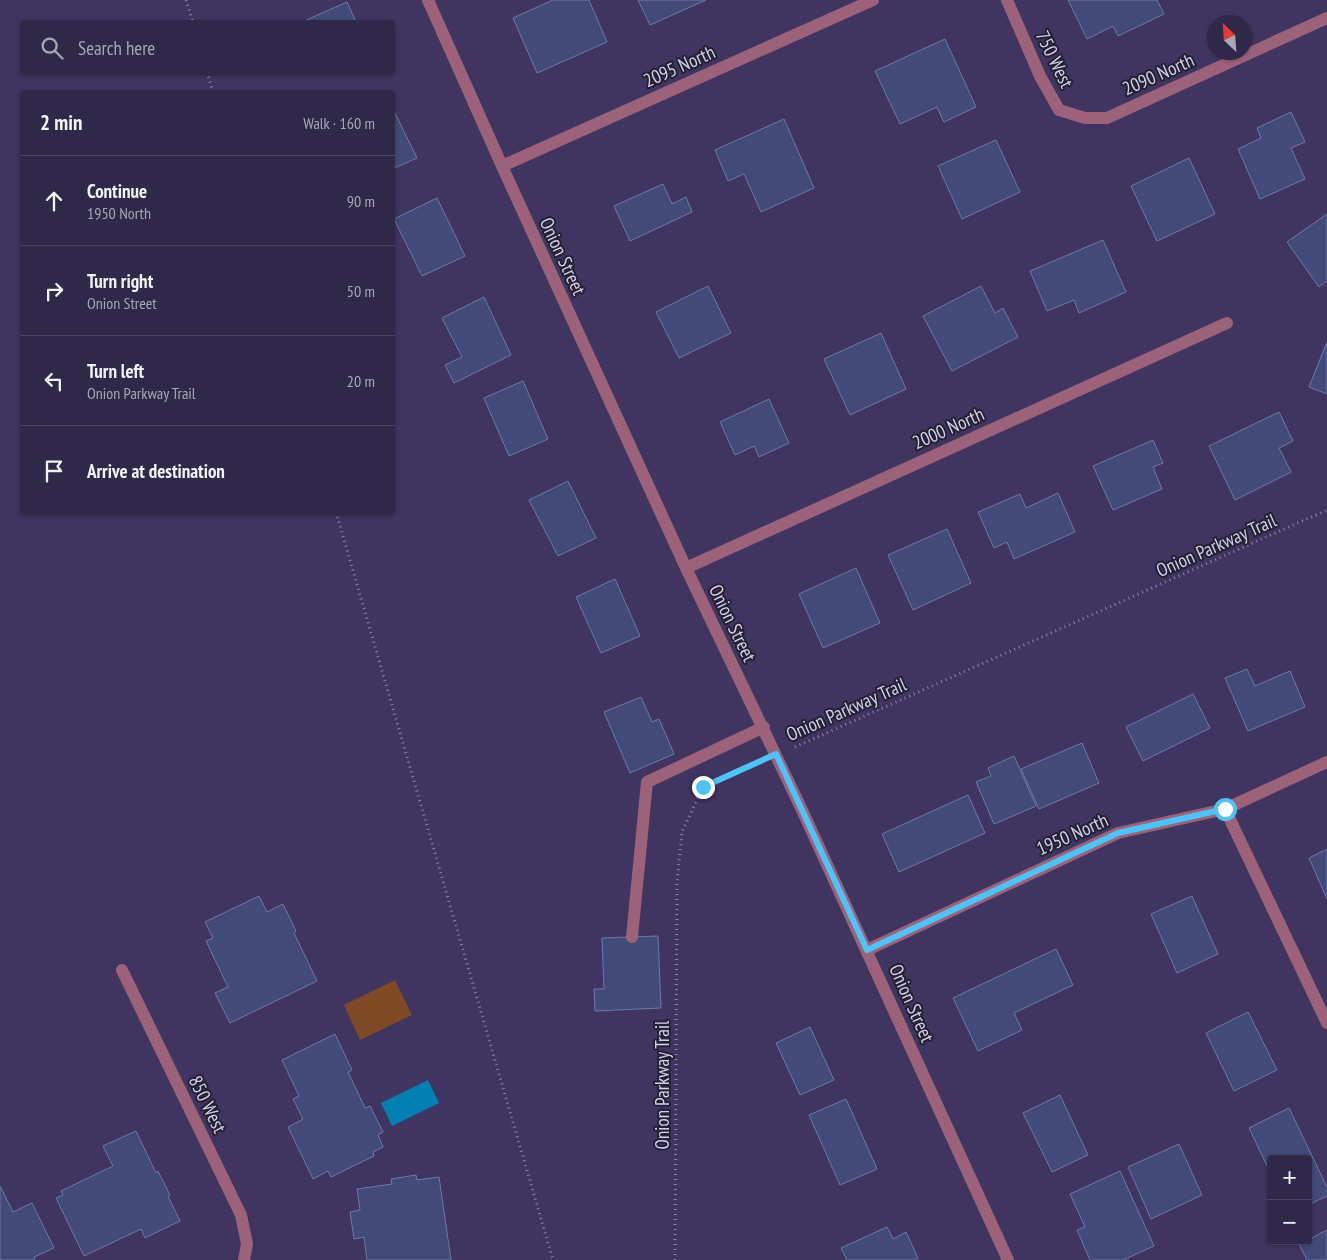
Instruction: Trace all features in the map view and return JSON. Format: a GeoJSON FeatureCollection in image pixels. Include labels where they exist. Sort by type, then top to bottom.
{"type":"FeatureCollection","features":[{"type":"Feature","properties":{"kind":"street","name":"Onion Street"},"geometry":{"type":"LineString","coordinates":[[428,0],[686,568],[764,727],[1008,1260]]}},
{"type":"Feature","properties":{"kind":"street","name":"2095 North"},"geometry":{"type":"LineString","coordinates":[[502,166],[873,0]]}},
{"type":"Feature","properties":{"kind":"street","name":"750 West"},"geometry":{"type":"LineString","coordinates":[[1007,0],[1040,76],[1059,110],[1085,118]]}},
{"type":"Feature","properties":{"kind":"street","name":"2090 North"},"geometry":{"type":"LineString","coordinates":[[1085,118],[1107,118],[1327,18]]}},
{"type":"Feature","properties":{"kind":"street","name":"2000 North"},"geometry":{"type":"LineString","coordinates":[[686,568],[1227,323]]}},
{"type":"Feature","properties":{"kind":"street"},"geometry":{"type":"LineString","coordinates":[[632,937],[647,782],[764,727]]}},
{"type":"Feature","properties":{"kind":"street","name":"1950 North"},"geometry":{"type":"LineString","coordinates":[[867,950],[1118,833],[1225,809],[1327,762]]}},
{"type":"Feature","properties":{"kind":"street"},"geometry":{"type":"LineString","coordinates":[[1225,809],[1327,1023]]}},
{"type":"Feature","properties":{"kind":"street","name":"850 West"},"geometry":{"type":"LineString","coordinates":[[122,970],[241,1215],[247,1244],[245,1259]]}},
{"type":"Feature","properties":{"kind":"path"},"geometry":{"type":"LineString","coordinates":[[186,0],[192,20]]}},
{"type":"Feature","properties":{"kind":"path"},"geometry":{"type":"LineString","coordinates":[[208,75],[212,90]]}},
{"type":"Feature","properties":{"kind":"path","name":"Onion Parkway Trail"},"geometry":{"type":"LineString","coordinates":[[675,1260],[677,882],[682,832],[703,787],[1327,510]]}},
{"type":"Feature","properties":{"kind":"path"},"geometry":{"type":"LineString","coordinates":[[337,515],[553,1260]]}},
{"type":"Feature","properties":{"kind":"shaded area"},"geometry":{"type":"Polygon","coordinates":[[[395,980],[412,1015],[360,1040],[344,1005],[395,980]]]}},
{"type":"Feature","properties":{"kind":"water"},"geometry":{"type":"Polygon","coordinates":[[[428,1080],[439,1103],[392,1126],[381,1103],[428,1080]]]}},
{"type":"Feature","properties":{"kind":"building"},"geometry":{"type":"Polygon","coordinates":[[[553,0],[589,0],[607,42],[537,73],[513,18],[553,0]]]}},
{"type":"Feature","properties":{"kind":"building"},"geometry":{"type":"Polygon","coordinates":[[[638,0],[706,0],[650,25],[638,0]]]}},
{"type":"Feature","properties":{"kind":"building"},"geometry":{"type":"Polygon","coordinates":[[[1068,0],[1157,0],[1164,14],[1118,36],[1113,26],[1087,39],[1068,0]]]}},
{"type":"Feature","properties":{"kind":"building"},"geometry":{"type":"Polygon","coordinates":[[[347,2],[355,20],[306,20],[347,2]]]}},
{"type":"Feature","properties":{"kind":"building"},"geometry":{"type":"Polygon","coordinates":[[[945,39],[976,107],[944,122],[937,107],[900,124],[875,71],[945,39]]]}},
{"type":"Feature","properties":{"kind":"building"},"geometry":{"type":"Polygon","coordinates":[[[1291,112],[1305,142],[1291,148],[1305,179],[1260,199],[1238,149],[1261,138],[1257,128],[1291,112]]]}},
{"type":"Feature","properties":{"kind":"building"},"geometry":{"type":"Polygon","coordinates":[[[395,113],[417,158],[395,168],[395,113]]]}},
{"type":"Feature","properties":{"kind":"building"},"geometry":{"type":"Polygon","coordinates":[[[784,119],[814,188],[761,212],[744,174],[728,181],[715,150],[784,119]]]}},
{"type":"Feature","properties":{"kind":"building"},"geometry":{"type":"Polygon","coordinates":[[[996,140],[1020,192],[962,219],[938,166],[996,140]]]}},
{"type":"Feature","properties":{"kind":"building"},"geometry":{"type":"Polygon","coordinates":[[[1189,158],[1215,214],[1157,241],[1131,186],[1189,158]]]}},
{"type":"Feature","properties":{"kind":"building"},"geometry":{"type":"Polygon","coordinates":[[[663,184],[672,204],[686,197],[692,212],[630,241],[614,206],[663,184]]]}},
{"type":"Feature","properties":{"kind":"building"},"geometry":{"type":"Polygon","coordinates":[[[437,198],[465,256],[422,276],[395,219],[437,198]]]}},
{"type":"Feature","properties":{"kind":"building"},"geometry":{"type":"Polygon","coordinates":[[[1327,214],[1327,281],[1319,287],[1287,242],[1327,214]]]}},
{"type":"Feature","properties":{"kind":"building"},"geometry":{"type":"Polygon","coordinates":[[[1103,240],[1126,292],[1079,313],[1074,300],[1047,311],[1030,271],[1103,240]]]}},
{"type":"Feature","properties":{"kind":"building"},"geometry":{"type":"Polygon","coordinates":[[[708,286],[731,333],[679,358],[656,312],[708,286]]]}},
{"type":"Feature","properties":{"kind":"building"},"geometry":{"type":"Polygon","coordinates":[[[981,286],[995,313],[1003,308],[1018,337],[952,371],[923,316],[981,286]]]}},
{"type":"Feature","properties":{"kind":"building"},"geometry":{"type":"Polygon","coordinates":[[[484,297],[511,355],[454,383],[445,365],[462,357],[442,318],[484,297]]]}},
{"type":"Feature","properties":{"kind":"building"},"geometry":{"type":"Polygon","coordinates":[[[881,333],[906,389],[850,415],[824,359],[881,333]]]}},
{"type":"Feature","properties":{"kind":"building"},"geometry":{"type":"Polygon","coordinates":[[[1327,342],[1327,394],[1309,387],[1327,342]]]}},
{"type":"Feature","properties":{"kind":"building"},"geometry":{"type":"Polygon","coordinates":[[[523,381],[548,439],[509,456],[484,398],[523,381]]]}},
{"type":"Feature","properties":{"kind":"building"},"geometry":{"type":"Polygon","coordinates":[[[769,399],[789,443],[759,457],[754,446],[735,455],[720,422],[769,399]]]}},
{"type":"Feature","properties":{"kind":"building"},"geometry":{"type":"Polygon","coordinates":[[[1279,412],[1293,441],[1279,448],[1291,472],[1235,500],[1209,446],[1279,412]]]}},
{"type":"Feature","properties":{"kind":"building"},"geometry":{"type":"Polygon","coordinates":[[[1153,440],[1163,463],[1153,467],[1162,489],[1113,510],[1093,466],[1153,440]]]}},
{"type":"Feature","properties":{"kind":"building"},"geometry":{"type":"Polygon","coordinates":[[[568,481],[596,538],[558,556],[529,500],[568,481]]]}},
{"type":"Feature","properties":{"kind":"building"},"geometry":{"type":"Polygon","coordinates":[[[1058,493],[1075,532],[1014,559],[1007,542],[994,548],[978,512],[1020,494],[1026,508],[1058,493]]]}},
{"type":"Feature","properties":{"kind":"building"},"geometry":{"type":"Polygon","coordinates":[[[947,529],[971,583],[913,610],[888,555],[947,529]]]}},
{"type":"Feature","properties":{"kind":"building"},"geometry":{"type":"Polygon","coordinates":[[[856,568],[880,623],[823,648],[799,594],[856,568]]]}},
{"type":"Feature","properties":{"kind":"building"},"geometry":{"type":"Polygon","coordinates":[[[615,579],[640,636],[601,653],[576,597],[615,579]]]}},
{"type":"Feature","properties":{"kind":"building"},"geometry":{"type":"Polygon","coordinates":[[[1247,669],[1255,686],[1290,671],[1305,707],[1248,731],[1225,678],[1247,669]]]}},
{"type":"Feature","properties":{"kind":"building"},"geometry":{"type":"Polygon","coordinates":[[[1193,694],[1210,728],[1143,761],[1126,727],[1193,694]]]}},
{"type":"Feature","properties":{"kind":"building"},"geometry":{"type":"Polygon","coordinates":[[[641,697],[652,722],[659,719],[674,754],[630,773],[604,712],[641,697]]]}},
{"type":"Feature","properties":{"kind":"building"},"geometry":{"type":"Polygon","coordinates":[[[1082,743],[1099,783],[1039,809],[1021,769],[1082,743]]]}},
{"type":"Feature","properties":{"kind":"building"},"geometry":{"type":"Polygon","coordinates":[[[1014,756],[1036,806],[994,824],[976,782],[991,776],[988,768],[1014,756]]]}},
{"type":"Feature","properties":{"kind":"building"},"geometry":{"type":"Polygon","coordinates":[[[968,795],[985,833],[899,872],[882,834],[968,795]]]}},
{"type":"Feature","properties":{"kind":"building"},"geometry":{"type":"Polygon","coordinates":[[[1327,849],[1327,899],[1309,858],[1327,849]]]}},
{"type":"Feature","properties":{"kind":"building"},"geometry":{"type":"Polygon","coordinates":[[[259,896],[267,912],[283,904],[296,931],[294,933],[317,981],[230,1023],[215,993],[228,987],[206,941],[213,938],[205,922],[259,896]]]}},
{"type":"Feature","properties":{"kind":"building"},"geometry":{"type":"Polygon","coordinates":[[[1192,896],[1218,954],[1177,973],[1151,914],[1192,896]]]}},
{"type":"Feature","properties":{"kind":"building"},"geometry":{"type":"Polygon","coordinates":[[[658,936],[661,1008],[595,1011],[594,989],[604,989],[602,938],[658,936]]]}},
{"type":"Feature","properties":{"kind":"building"},"geometry":{"type":"Polygon","coordinates":[[[1056,949],[1073,985],[1014,1013],[1022,1030],[978,1051],[953,998],[1056,949]]]}},
{"type":"Feature","properties":{"kind":"building"},"geometry":{"type":"Polygon","coordinates":[[[1248,1012],[1277,1070],[1234,1091],[1206,1033],[1248,1012]]]}},
{"type":"Feature","properties":{"kind":"building"},"geometry":{"type":"Polygon","coordinates":[[[810,1027],[834,1080],[800,1095],[776,1043],[810,1027]]]}},
{"type":"Feature","properties":{"kind":"building"},"geometry":{"type":"Polygon","coordinates":[[[335,1034],[352,1070],[348,1072],[365,1108],[370,1106],[383,1132],[378,1135],[383,1147],[373,1152],[374,1156],[331,1177],[328,1171],[313,1179],[288,1127],[303,1119],[293,1099],[299,1096],[282,1060],[335,1034]]]}},
{"type":"Feature","properties":{"kind":"building"},"geometry":{"type":"Polygon","coordinates":[[[1060,1095],[1088,1155],[1052,1172],[1023,1113],[1060,1095]]]}},
{"type":"Feature","properties":{"kind":"building"},"geometry":{"type":"Polygon","coordinates":[[[846,1099],[877,1169],[840,1185],[809,1115],[846,1099]]]}},
{"type":"Feature","properties":{"kind":"building"},"geometry":{"type":"Polygon","coordinates":[[[1289,1108],[1312,1155],[1267,1155],[1267,1166],[1249,1128],[1289,1108]]]}},
{"type":"Feature","properties":{"kind":"building"},"geometry":{"type":"Polygon","coordinates":[[[136,1131],[156,1173],[158,1171],[170,1195],[168,1196],[180,1221],[145,1238],[141,1229],[84,1256],[56,1198],[63,1195],[61,1191],[113,1166],[103,1146],[136,1131]]]}},
{"type":"Feature","properties":{"kind":"building"},"geometry":{"type":"Polygon","coordinates":[[[1179,1144],[1202,1195],[1151,1219],[1128,1167],[1179,1144]]]}},
{"type":"Feature","properties":{"kind":"building"},"geometry":{"type":"Polygon","coordinates":[[[1312,1156],[1327,1187],[1327,1196],[1312,1203],[1312,1156]]]}},
{"type":"Feature","properties":{"kind":"building"},"geometry":{"type":"Polygon","coordinates":[[[1120,1171],[1154,1246],[1123,1260],[1090,1260],[1077,1230],[1085,1227],[1070,1194],[1120,1171]]]}},
{"type":"Feature","properties":{"kind":"building"},"geometry":{"type":"Polygon","coordinates":[[[416,1175],[417,1180],[439,1177],[451,1260],[367,1260],[364,1237],[354,1239],[350,1212],[360,1210],[357,1189],[392,1184],[391,1179],[416,1175]]]}},
{"type":"Feature","properties":{"kind":"building"},"geometry":{"type":"Polygon","coordinates":[[[0,1186],[13,1212],[32,1203],[54,1248],[34,1257],[35,1260],[0,1260],[0,1186]]]}},
{"type":"Feature","properties":{"kind":"building"},"geometry":{"type":"Polygon","coordinates":[[[887,1227],[893,1239],[906,1232],[918,1258],[913,1260],[847,1260],[841,1248],[887,1227]]]}},
{"type":"Feature","properties":{"kind":"building"},"geometry":{"type":"Polygon","coordinates":[[[1327,1230],[1327,1260],[1307,1260],[1300,1245],[1312,1245],[1312,1238],[1327,1230]]]}},
{"type":"Feature","properties":{"kind":"route"},"geometry":{"type":"LineString","coordinates":[[703,787],[776,754],[867,950],[1118,833],[1225,809]]}}]}
